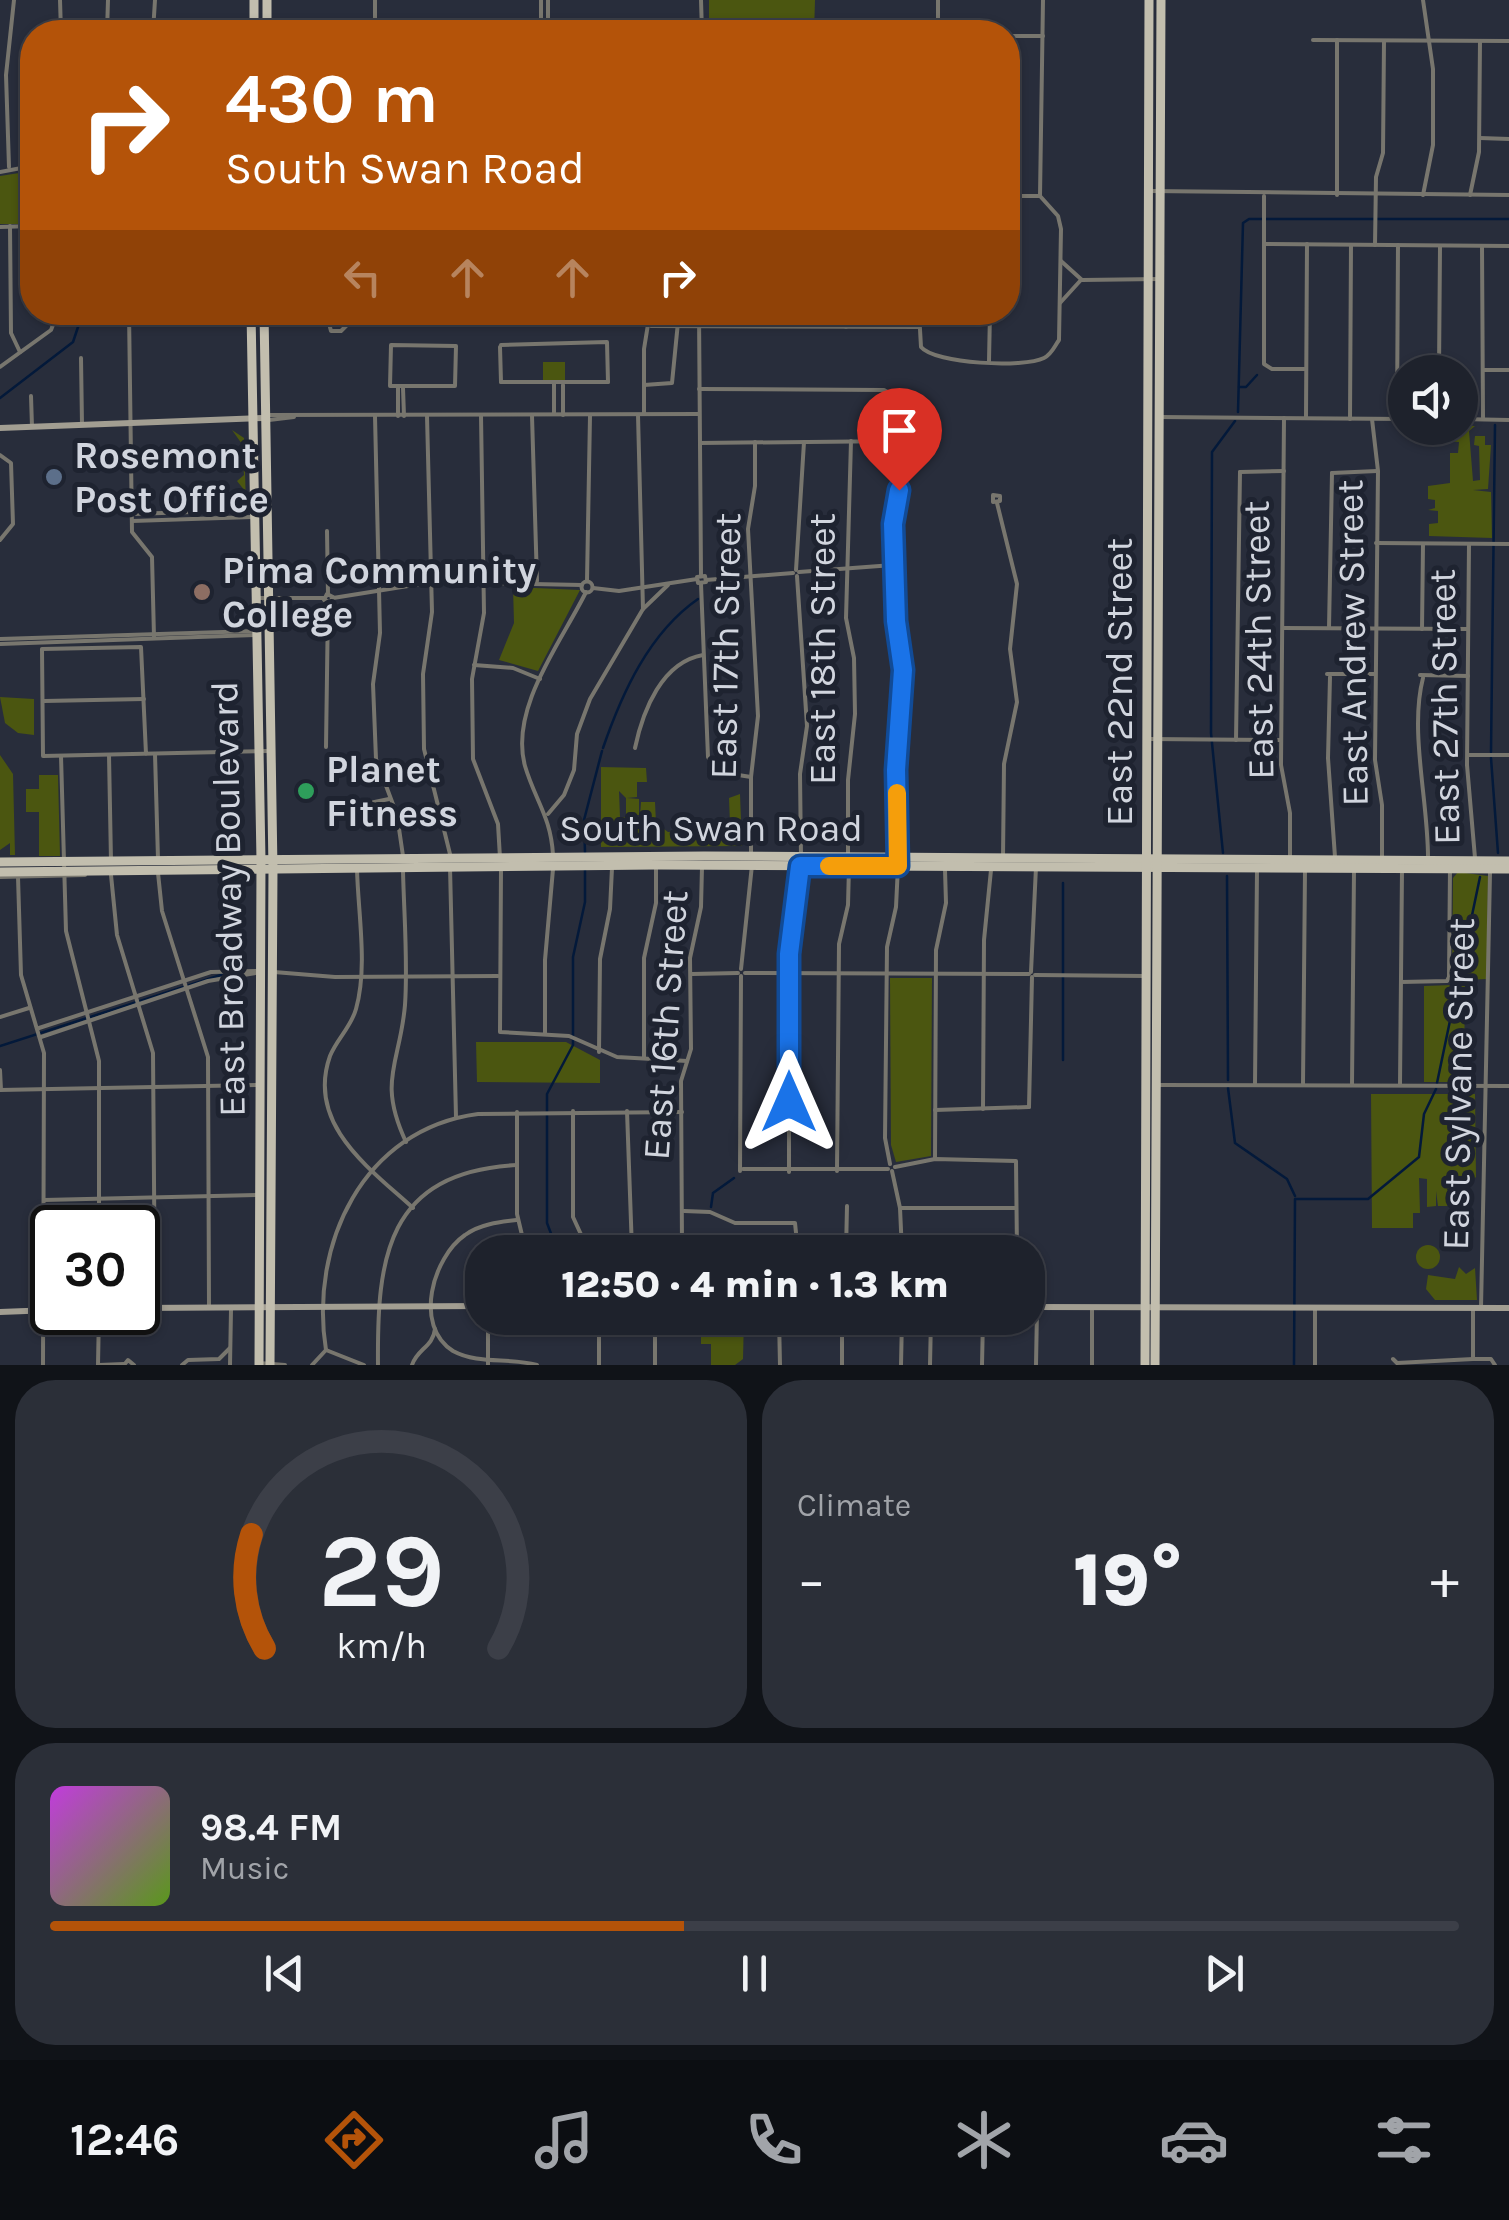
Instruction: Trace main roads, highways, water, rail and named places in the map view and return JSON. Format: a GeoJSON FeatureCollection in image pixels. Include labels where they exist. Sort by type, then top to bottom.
{"type":"FeatureCollection","features":[{"type":"Feature","properties":{"kind":"main road","name":"East 22nd Street"},"geometry":{"type":"LineString","coordinates":[[1149,0],[1155,192]]}},
{"type":"Feature","properties":{"kind":"main road","name":"East 22nd Street"},"geometry":{"type":"LineString","coordinates":[[1154,1365],[1150,1306],[1150,1085],[1155,192],[1160,0]]}},
{"type":"Feature","properties":{"kind":"main road","name":"East Broadway Boulevard"},"geometry":{"type":"LineString","coordinates":[[252,325],[252,513],[264,598],[255,633],[273,865],[273,1306],[264,1364]]}},
{"type":"Feature","properties":{"kind":"main road"},"geometry":{"type":"LineString","coordinates":[[254,325],[257,354],[264,357]]}},
{"type":"Feature","properties":{"kind":"main road","name":"East Broadway Boulevard"},"geometry":{"type":"LineString","coordinates":[[263,325],[268,681],[261,864],[264,1364]]}},
{"type":"Feature","properties":{"kind":"main road"},"geometry":{"type":"LineString","coordinates":[[255,633],[260,636],[268,681]]}},
{"type":"Feature","properties":{"kind":"main road"},"geometry":{"type":"LineString","coordinates":[[0,862],[64,869],[111,860],[158,868]]}},
{"type":"Feature","properties":{"kind":"main road","name":"South Swan Road"},"geometry":{"type":"LineString","coordinates":[[273,865],[1003,860],[1036,864]]}},
{"type":"Feature","properties":{"kind":"main road","name":"South Swan Road"},"geometry":{"type":"LineString","coordinates":[[1256,864],[1336,860],[1450,868],[1475,865]]}},
{"type":"Feature","properties":{"kind":"main road","name":"South Swan Road"},"geometry":{"type":"LineString","coordinates":[[585,862],[702,865],[752,861]]}},
{"type":"Feature","properties":{"kind":"main road","name":"South Swan Road"},"geometry":{"type":"LineString","coordinates":[[1402,865],[1428,861],[1475,865],[1509,862]]}},
{"type":"Feature","properties":{"kind":"main road","name":"South Swan Road"},"geometry":{"type":"LineString","coordinates":[[898,862],[946,868],[1036,864],[1354,868],[1382,864]]}},
{"type":"Feature","properties":{"kind":"main road","name":"South Swan Road"},"geometry":{"type":"LineString","coordinates":[[273,865],[358,869],[403,864]]}},
{"type":"Feature","properties":{"kind":"main road"},"geometry":{"type":"LineString","coordinates":[[0,874],[273,865]]}},
{"type":"Feature","properties":{"kind":"main road","name":"South Swan Road"},"geometry":{"type":"LineString","coordinates":[[1490,865],[1509,869]]}},
{"type":"Feature","properties":{"kind":"main road"},"geometry":{"type":"LineString","coordinates":[[261,990],[268,1031],[273,1033]]}},
{"type":"Feature","properties":{"kind":"main road","name":"East 22nd Street"},"geometry":{"type":"LineString","coordinates":[[1145,1365],[1150,1306]]}},
{"type":"Feature","properties":{"kind":"waterway"},"geometry":{"type":"LineString","coordinates":[[1238,412],[1243,223],[1249,219],[1509,219]]}},
{"type":"Feature","properties":{"kind":"waterway"},"geometry":{"type":"LineString","coordinates":[[0,398],[73,342],[79,325]]}},
{"type":"Feature","properties":{"kind":"waterway"},"geometry":{"type":"LineString","coordinates":[[1239,387],[1246,387],[1257,375]]}},
{"type":"Feature","properties":{"kind":"waterway"},"geometry":{"type":"LineString","coordinates":[[1223,853],[1211,733],[1212,452],[1235,421]]}},
{"type":"Feature","properties":{"kind":"waterway"},"geometry":{"type":"LineString","coordinates":[[1491,752],[1495,425]]}},
{"type":"Feature","properties":{"kind":"waterway"},"geometry":{"type":"LineString","coordinates":[[603,748],[619,706],[651,647],[698,599]]}},
{"type":"Feature","properties":{"kind":"waterway"},"geometry":{"type":"LineString","coordinates":[[585,852],[584,820],[602,751]]}},
{"type":"Feature","properties":{"kind":"waterway"},"geometry":{"type":"LineString","coordinates":[[1491,758],[1498,853]]}},
{"type":"Feature","properties":{"kind":"waterway"},"geometry":{"type":"LineString","coordinates":[[552,1235],[547,1223],[547,1094],[573,1045],[573,957],[585,902],[585,870]]}},
{"type":"Feature","properties":{"kind":"waterway"},"geometry":{"type":"LineString","coordinates":[[1227,876],[1228,1080]]}},
{"type":"Feature","properties":{"kind":"waterway"},"geometry":{"type":"LineString","coordinates":[[1437,1083],[1480,877]]}},
{"type":"Feature","properties":{"kind":"waterway"},"geometry":{"type":"LineString","coordinates":[[1063,883],[1063,1060]]}},
{"type":"Feature","properties":{"kind":"waterway"},"geometry":{"type":"LineString","coordinates":[[0,1046],[227,973]]}},
{"type":"Feature","properties":{"kind":"waterway"},"geometry":{"type":"LineString","coordinates":[[1228,1088],[1235,1143],[1287,1179],[1295,1196]]}},
{"type":"Feature","properties":{"kind":"waterway"},"geometry":{"type":"LineString","coordinates":[[1294,1365],[1295,1199],[1368,1199],[1419,1157],[1424,1114],[1436,1089]]}},
{"type":"Feature","properties":{"kind":"waterway"},"geometry":{"type":"LineString","coordinates":[[711,1207],[713,1193],[734,1178]]}},
{"type":"Feature","properties":{"kind":"place","name":"Rosemont Post Office"},"geometry":{"type":"Point","coordinates":[54,477]}},
{"type":"Feature","properties":{"kind":"place","name":"Pima Community College"},"geometry":{"type":"Point","coordinates":[202,592]}},
{"type":"Feature","properties":{"kind":"place","name":"Planet Fitness"},"geometry":{"type":"Point","coordinates":[306,791]}}]}
